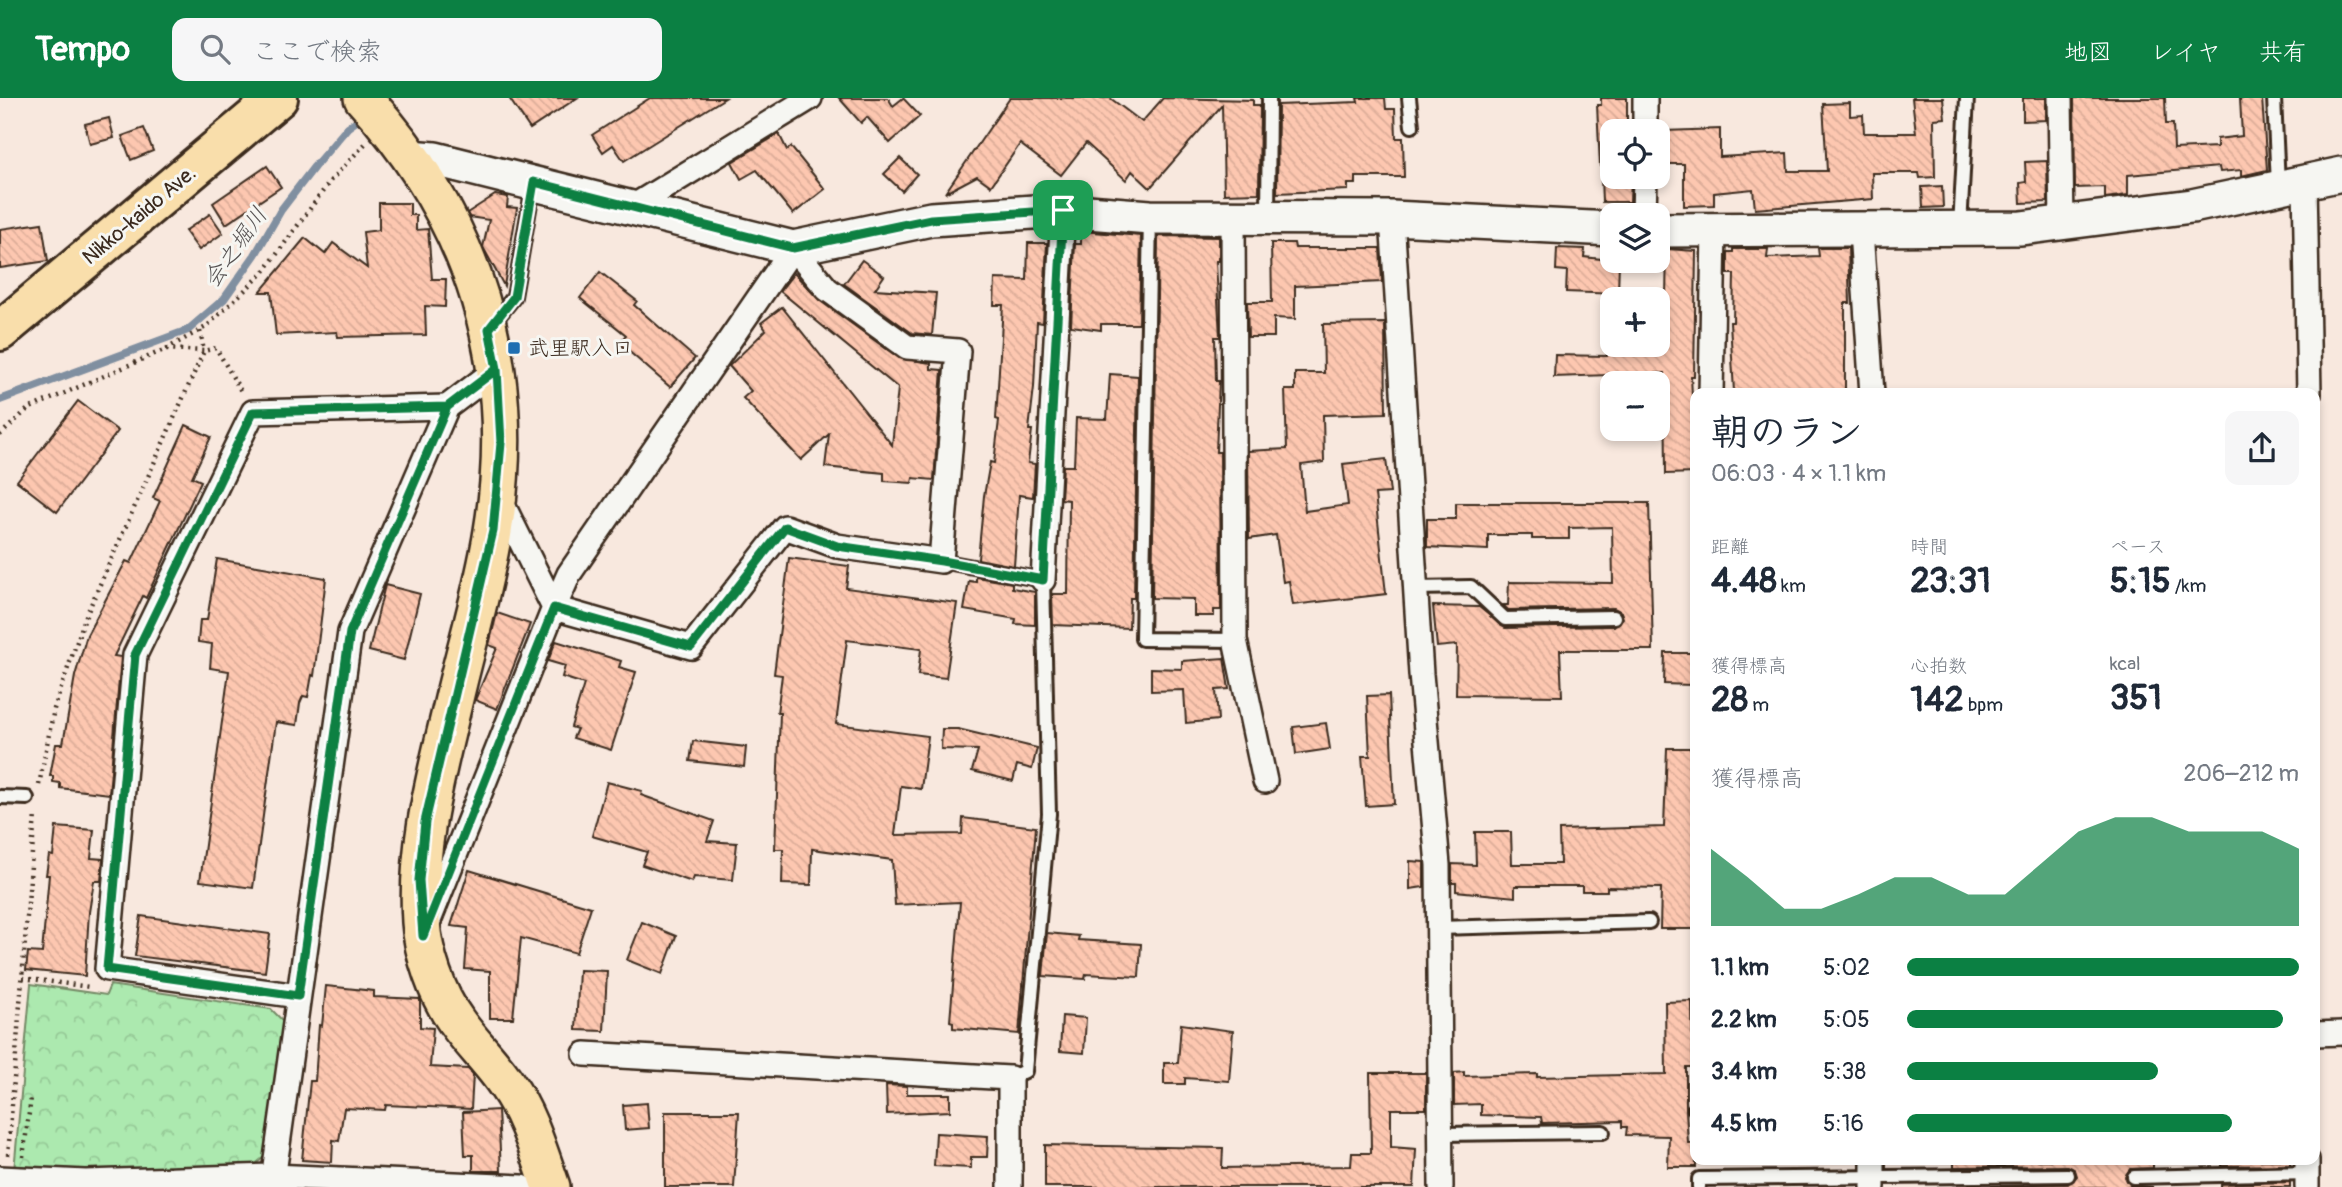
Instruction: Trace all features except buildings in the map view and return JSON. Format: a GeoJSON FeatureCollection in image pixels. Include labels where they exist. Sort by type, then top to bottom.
{"type":"FeatureCollection","features":[{"type":"Feature","properties":{"kind":"highway","name":"Nikko-kaido Ave."},"geometry":{"type":"LineString","coordinates":[[0,331],[278,98]]}},
{"type":"Feature","properties":{"kind":"main road"},"geometry":{"type":"LineString","coordinates":[[363,98],[388,126],[410,157],[440,205],[466,256],[483,302],[497,369],[501,443],[493,531],[425,822],[419,880],[423,936],[428,962],[454,1019],[509,1086],[536,1142],[551,1187]]}},
{"type":"Feature","properties":{"kind":"street"},"geometry":{"type":"LineString","coordinates":[[634,206],[810,98]]}},
{"type":"Feature","properties":{"kind":"street"},"geometry":{"type":"LineString","coordinates":[[1645,119],[1646,98]]}},
{"type":"Feature","properties":{"kind":"street"},"geometry":{"type":"LineString","coordinates":[[2060,98],[2062,223]]}},
{"type":"Feature","properties":{"kind":"street"},"geometry":{"type":"LineString","coordinates":[[410,157],[435,159],[534,182],[793,248],[931,219],[1063,210],[1150,217],[1392,218],[1600,228]]}},
{"type":"Feature","properties":{"kind":"street"},"geometry":{"type":"LineString","coordinates":[[1670,230],[2021,228],[2192,206],[2342,174]]}},
{"type":"Feature","properties":{"kind":"street"},"geometry":{"type":"LineString","coordinates":[[2291,184],[2308,388]]}},
{"type":"Feature","properties":{"kind":"street"},"geometry":{"type":"LineString","coordinates":[[1043,580],[1063,210]]}},
{"type":"Feature","properties":{"kind":"street"},"geometry":{"type":"LineString","coordinates":[[1233,218],[1235,640],[1265,781]]}},
{"type":"Feature","properties":{"kind":"street"},"geometry":{"type":"LineString","coordinates":[[1392,218],[1415,588],[1438,865],[1441,1187]]}},
{"type":"Feature","properties":{"kind":"street"},"geometry":{"type":"LineString","coordinates":[[1711,388],[1714,230]]}},
{"type":"Feature","properties":{"kind":"street"},"geometry":{"type":"LineString","coordinates":[[1861,231],[1872,388]]}},
{"type":"Feature","properties":{"kind":"street"},"geometry":{"type":"LineString","coordinates":[[496,491],[554,608],[691,647],[785,527],[837,546],[942,561],[958,351],[906,346],[827,289],[793,248]]}},
{"type":"Feature","properties":{"kind":"street"},"geometry":{"type":"LineString","coordinates":[[423,936],[569,573],[793,248]]}},
{"type":"Feature","properties":{"kind":"street"},"geometry":{"type":"LineString","coordinates":[[272,1182],[350,632],[447,407],[497,369]]}},
{"type":"Feature","properties":{"kind":"street"},"geometry":{"type":"LineString","coordinates":[[298,996],[107,969],[135,655],[253,412],[447,407]]}},
{"type":"Feature","properties":{"kind":"street"},"geometry":{"type":"LineString","coordinates":[[2320,1034],[2342,1033]]}},
{"type":"Feature","properties":{"kind":"street"},"geometry":{"type":"LineString","coordinates":[[585,1054],[1010,1078],[1010,1187]]}},
{"type":"Feature","properties":{"kind":"street"},"geometry":{"type":"LineString","coordinates":[[9,1179],[86,1184],[272,1182],[522,1187]]}},
{"type":"Feature","properties":{"kind":"lane"},"geometry":{"type":"LineString","coordinates":[[1268,218],[1269,98]]}},
{"type":"Feature","properties":{"kind":"lane"},"geometry":{"type":"LineString","coordinates":[[1409,98],[1412,126]]}},
{"type":"Feature","properties":{"kind":"lane"},"geometry":{"type":"LineString","coordinates":[[1959,229],[1967,98]]}},
{"type":"Feature","properties":{"kind":"lane"},"geometry":{"type":"LineString","coordinates":[[2274,98],[2291,184]]}},
{"type":"Feature","properties":{"kind":"lane"},"geometry":{"type":"LineString","coordinates":[[489,329],[514,297],[534,182]]}},
{"type":"Feature","properties":{"kind":"lane"},"geometry":{"type":"LineString","coordinates":[[1150,217],[1142,639],[1235,640]]}},
{"type":"Feature","properties":{"kind":"lane"},"geometry":{"type":"LineString","coordinates":[[942,561],[1043,580],[1049,814],[1025,1071],[1010,1078]]}},
{"type":"Feature","properties":{"kind":"lane"},"geometry":{"type":"LineString","coordinates":[[1415,588],[1471,587],[1505,619],[1614,617]]}},
{"type":"Feature","properties":{"kind":"lane"},"geometry":{"type":"LineString","coordinates":[[0,797],[27,798]]}},
{"type":"Feature","properties":{"kind":"lane"},"geometry":{"type":"LineString","coordinates":[[1438,928],[1649,922]]}},
{"type":"Feature","properties":{"kind":"lane"},"geometry":{"type":"LineString","coordinates":[[1442,1134],[1602,1132]]}},
{"type":"Feature","properties":{"kind":"lane"},"geometry":{"type":"LineString","coordinates":[[2134,1177],[2307,1173]]}},
{"type":"Feature","properties":{"kind":"lane"},"geometry":{"type":"LineString","coordinates":[[1699,1187],[1699,1180],[1796,1183],[1873,1175],[2068,1175]]}},
{"type":"Feature","properties":{"kind":"path"},"geometry":{"type":"LineString","coordinates":[[0,435],[28,409],[166,349],[200,330],[263,273],[331,180],[361,148],[388,126]]}},
{"type":"Feature","properties":{"kind":"path"},"geometry":{"type":"LineString","coordinates":[[38,786],[54,709],[85,618],[204,351],[200,330]]}},
{"type":"Feature","properties":{"kind":"path"},"geometry":{"type":"LineString","coordinates":[[166,349],[204,351],[216,348],[253,412]]}},
{"type":"Feature","properties":{"kind":"path"},"geometry":{"type":"LineString","coordinates":[[9,1179],[35,813]]}},
{"type":"Feature","properties":{"kind":"path"},"geometry":{"type":"LineString","coordinates":[[22,978],[103,989],[107,969]]}},
{"type":"Feature","properties":{"kind":"path"},"geometry":{"type":"LineString","coordinates":[[9,1179],[31,1098]]}},
{"type":"Feature","properties":{"kind":"green space"},"geometry":{"type":"Polygon","coordinates":[[[31,984],[106,995],[110,985],[271,1009],[283,1021],[265,1156],[251,1168],[14,1171],[31,984]]]}},
{"type":"Feature","properties":{"kind":"waterway","name":"会之堀川"},"geometry":{"type":"LineString","coordinates":[[0,400],[188,330],[224,299],[255,255],[281,210],[348,127],[365,115]]}},
{"type":"Feature","properties":{"kind":"place","name":"武里駅入口"},"geometry":{"type":"Point","coordinates":[514,348]}},
{"type":"Feature","properties":{"kind":"route"},"geometry":{"type":"LineString","coordinates":[[1063,210],[931,219],[793,248],[534,182],[514,297],[489,329],[497,369],[447,407],[253,412],[135,655],[107,969],[298,996],[350,632],[447,407],[497,369],[501,443],[493,531],[425,822],[419,880],[423,936],[554,608],[691,647],[785,527],[837,546],[942,561],[1043,580],[1063,210]]}}]}
